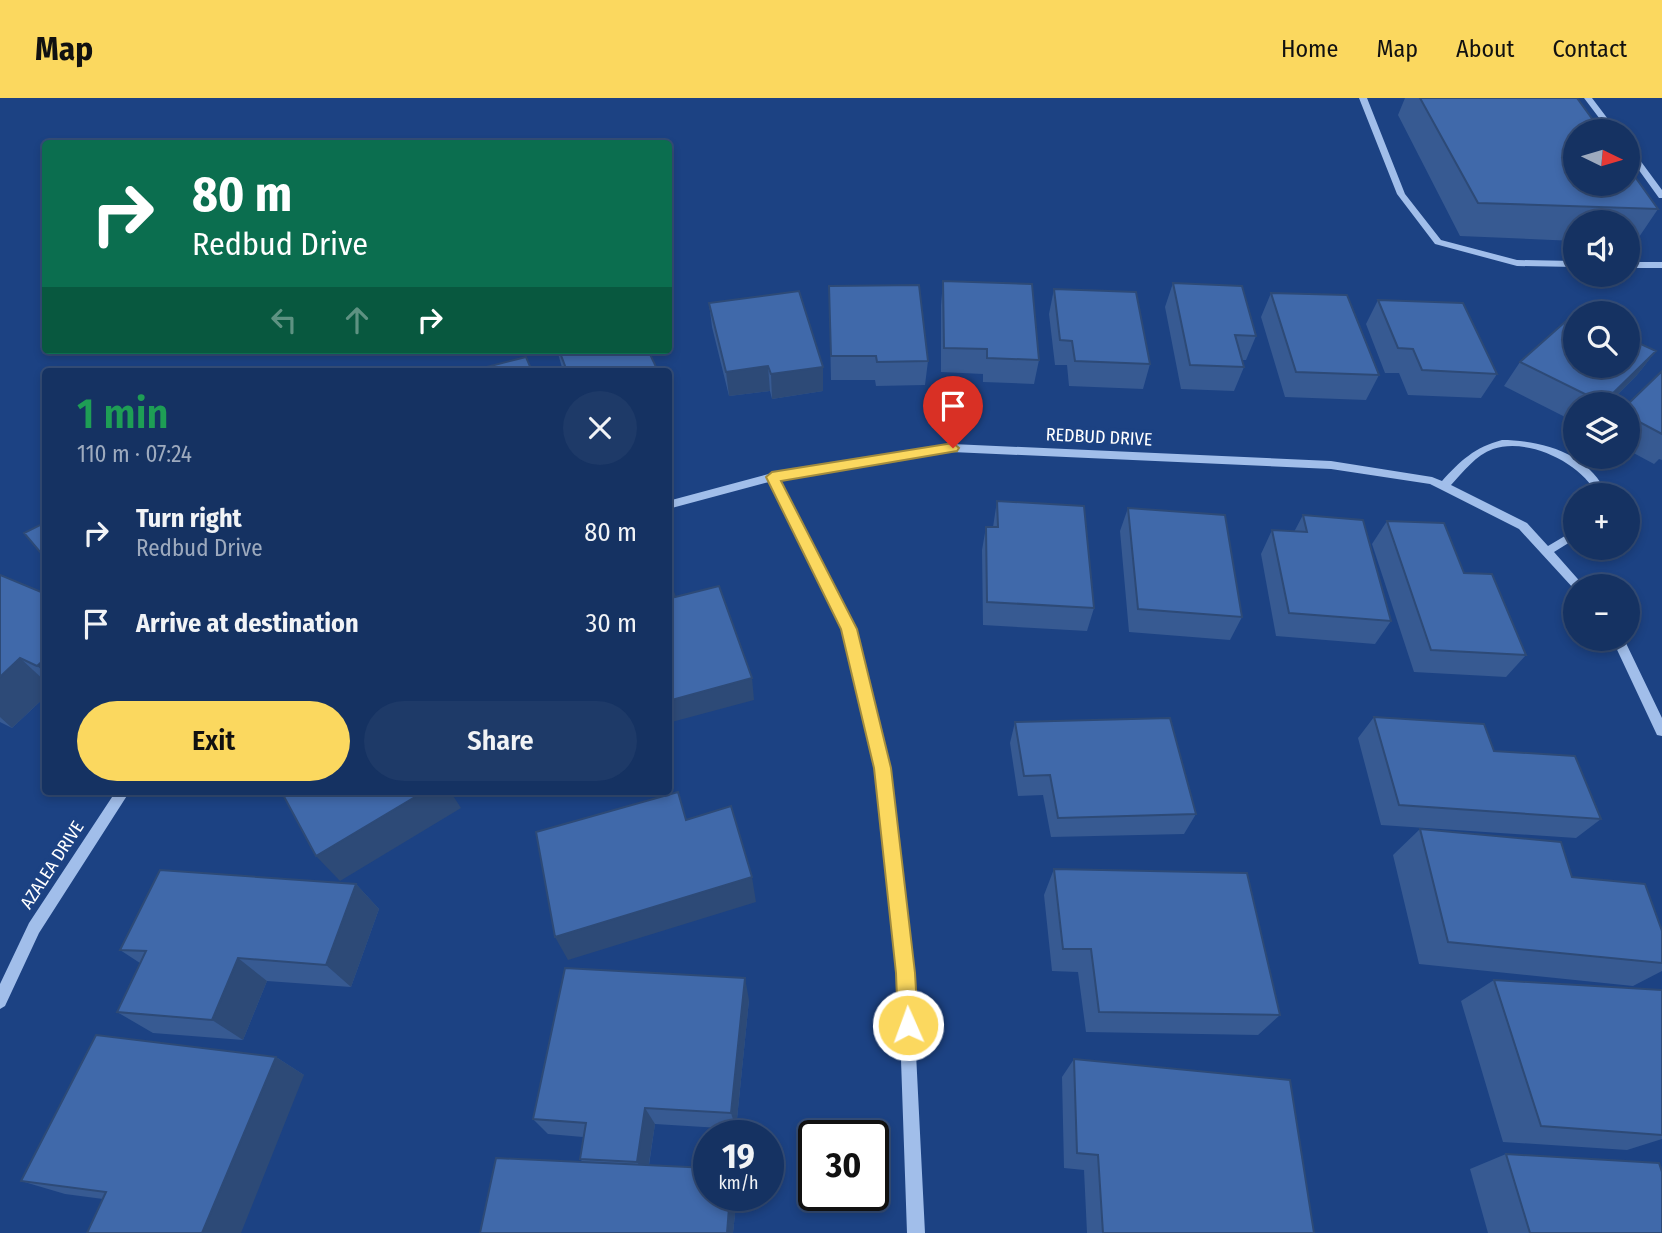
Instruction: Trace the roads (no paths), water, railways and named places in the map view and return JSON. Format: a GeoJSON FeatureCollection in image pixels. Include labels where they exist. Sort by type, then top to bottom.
{"type":"FeatureCollection","features":[{"type":"Feature","properties":{"kind":"street"},"geometry":{"type":"LineString","coordinates":[[1363,98],[1401,194],[1438,242],[1517,262],[1563,264]]}},
{"type":"Feature","properties":{"kind":"street"},"geometry":{"type":"LineString","coordinates":[[1588,98],[1604,119]]}},
{"type":"Feature","properties":{"kind":"street"},"geometry":{"type":"LineString","coordinates":[[1640,265],[1662,265]]}},
{"type":"Feature","properties":{"kind":"street"},"geometry":{"type":"LineString","coordinates":[[1444,486],[1466,460],[1490,445],[1521,444],[1552,450],[1584,469],[1594,483]]}},
{"type":"Feature","properties":{"kind":"street","name":"REDBUD DRIVE"},"geometry":{"type":"LineString","coordinates":[[672,504],[772,477],[953,448],[1331,465],[1432,481],[1522,526],[1546,552]]}},
{"type":"Feature","properties":{"kind":"street"},"geometry":{"type":"LineString","coordinates":[[772,477],[849,629],[882,768],[905,973],[916,1233]]}},
{"type":"Feature","properties":{"kind":"street"},"geometry":{"type":"LineString","coordinates":[[1563,541],[1546,552],[1567,574]]}},
{"type":"Feature","properties":{"kind":"street"},"geometry":{"type":"LineString","coordinates":[[1624,651],[1662,731]]}},
{"type":"Feature","properties":{"kind":"street","name":"AZALEA DRIVE"},"geometry":{"type":"LineString","coordinates":[[0,1001],[34,928],[120,795]]}},
{"type":"Feature","properties":{"kind":"lane"},"geometry":{"type":"LineString","coordinates":[[1640,166],[1662,196]]}}]}
